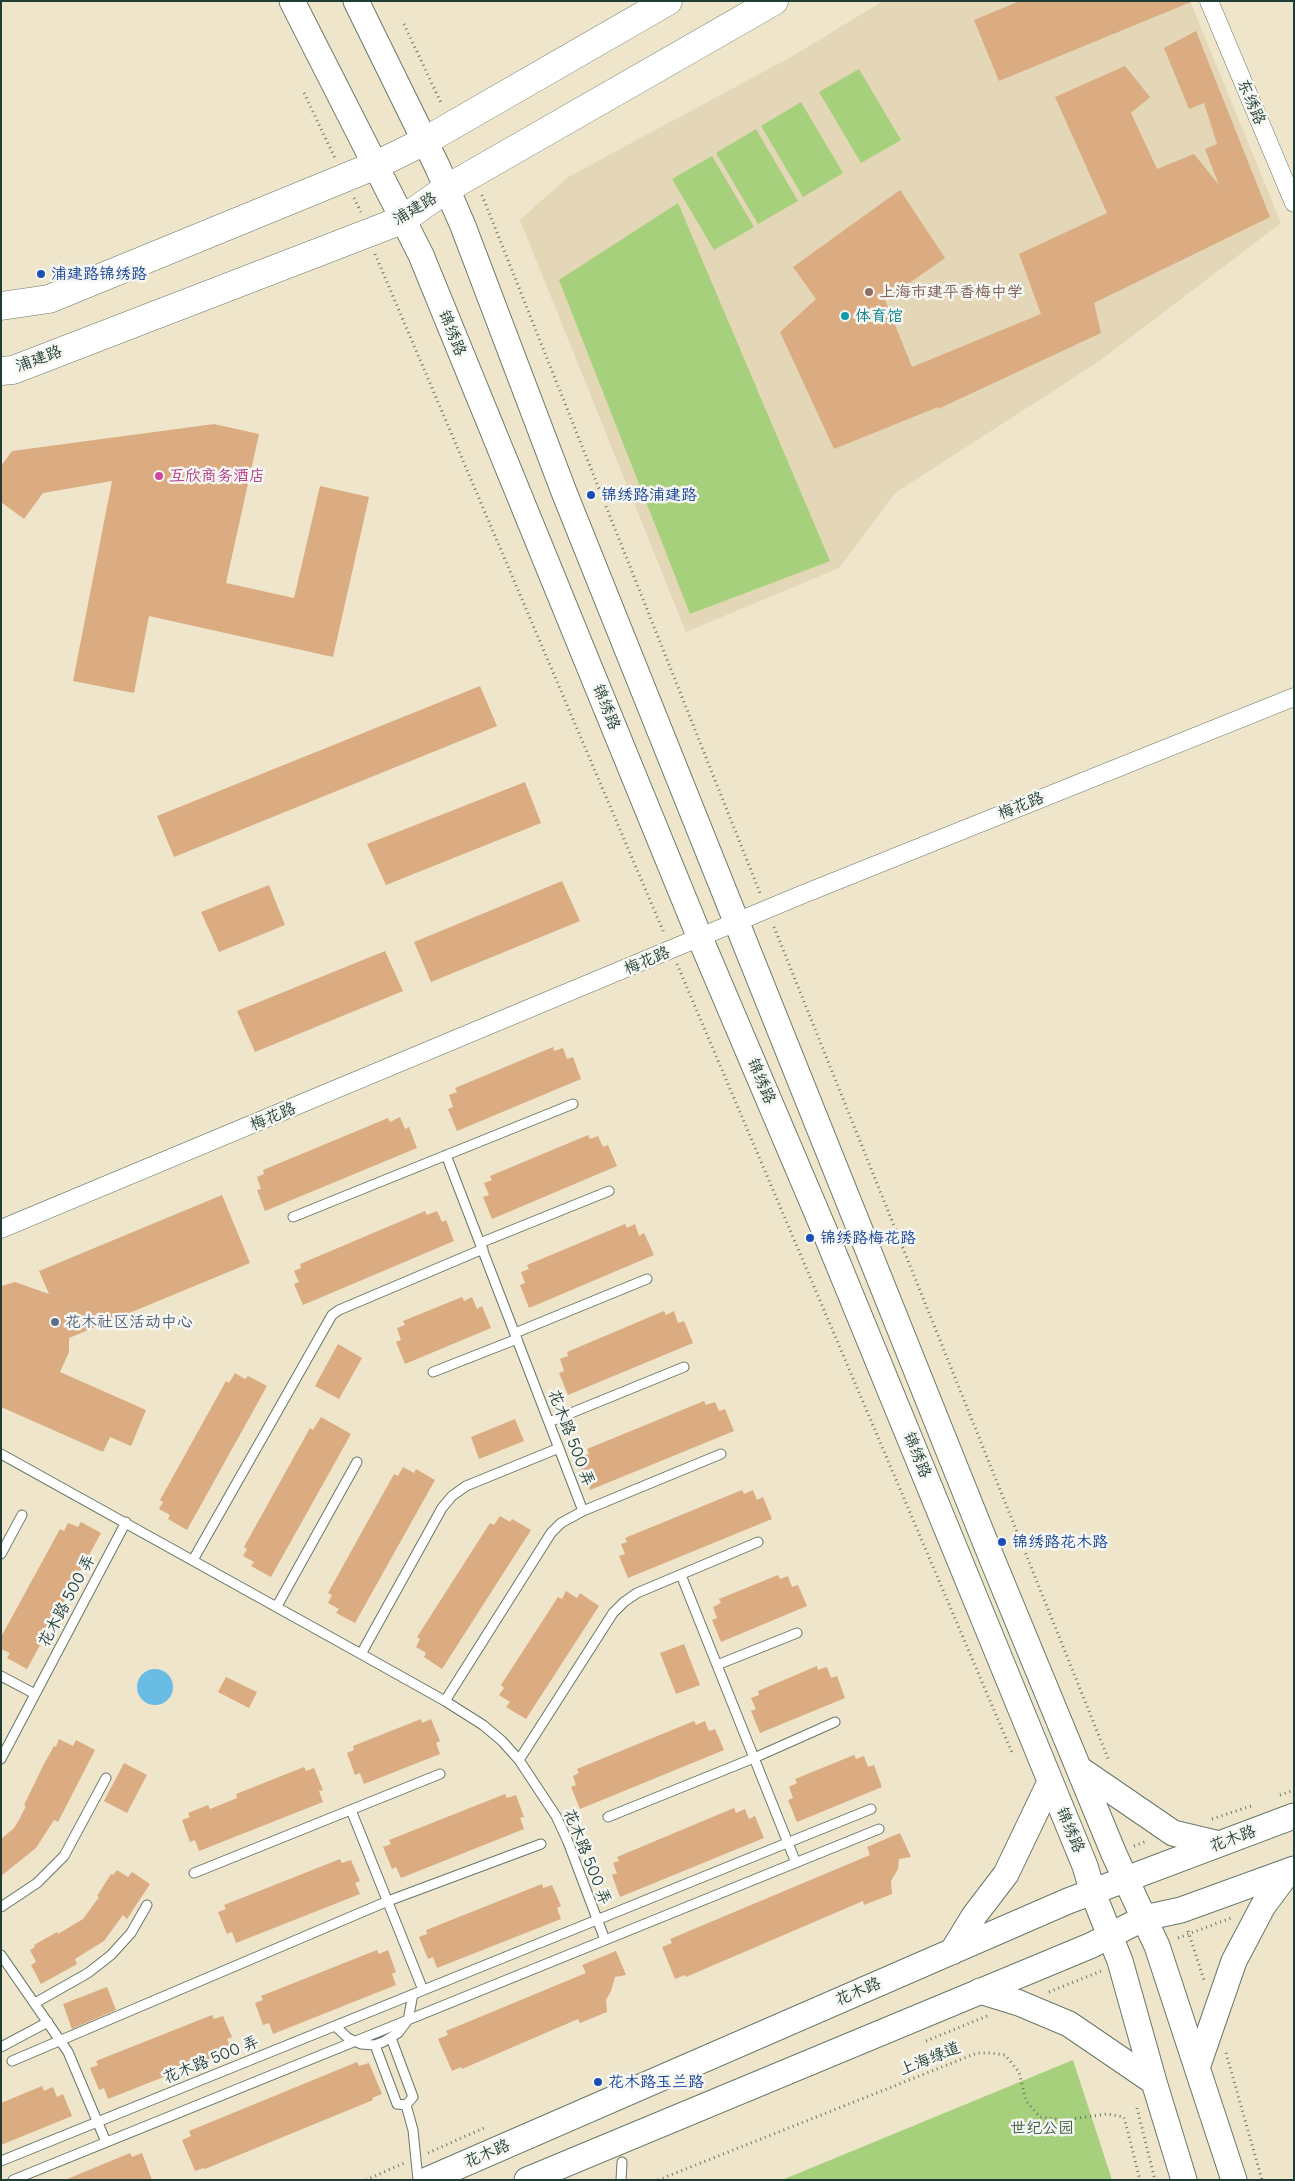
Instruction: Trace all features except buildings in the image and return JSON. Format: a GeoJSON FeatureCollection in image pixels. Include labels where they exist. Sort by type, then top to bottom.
{"type":"FeatureCollection","features":[{"type":"Feature","properties":{"kind":"main road","name":"锦绣路"},"geometry":{"type":"LineString","coordinates":[[292,1],[376,165],[428,274],[700,938],[833,1250],[1086,1866],[1101,1941],[1120,1961],[1184,2180]]}},
{"type":"Feature","properties":{"kind":"main road","name":"锦绣路"},"geometry":{"type":"LineString","coordinates":[[356,1],[463,226],[564,492],[990,1554],[1081,1770],[1114,1854],[1157,1946],[1198,2065],[1234,2180]]}},
{"type":"Feature","properties":{"kind":"main road"},"geometry":{"type":"LineString","coordinates":[[1,306],[49,299],[376,165],[452,126],[668,1]]}},
{"type":"Feature","properties":{"kind":"main road","name":"浦建路"},"geometry":{"type":"LineString","coordinates":[[1,371],[13,370],[402,220],[473,174],[774,1]]}},
{"type":"Feature","properties":{"kind":"main road"},"geometry":{"type":"LineString","coordinates":[[1081,1770],[1173,1832],[1219,1844]]}},
{"type":"Feature","properties":{"kind":"main road"},"geometry":{"type":"LineString","coordinates":[[952,1952],[974,1916],[1006,1874],[1050,1782]]}},
{"type":"Feature","properties":{"kind":"main road","name":"花木路"},"geometry":{"type":"LineString","coordinates":[[427,2180],[1068,1901],[1294,1816]]}},
{"type":"Feature","properties":{"kind":"main road"},"geometry":{"type":"LineString","coordinates":[[527,2180],[1101,1941],[1144,1918],[1180,1910],[1292,1870]]}},
{"type":"Feature","properties":{"kind":"main road"},"geometry":{"type":"LineString","coordinates":[[1198,2065],[1214,2014],[1234,1961],[1263,1906],[1292,1870]]}},
{"type":"Feature","properties":{"kind":"main road"},"geometry":{"type":"LineString","coordinates":[[980,1991],[1019,2003],[1069,2024],[1154,2082]]}},
{"type":"Feature","properties":{"kind":"street","name":"东绣路"},"geometry":{"type":"LineString","coordinates":[[1209,1],[1294,203]]}},
{"type":"Feature","properties":{"kind":"street","name":"梅花路"},"geometry":{"type":"LineString","coordinates":[[1,1229],[767,910],[1294,696]]}},
{"type":"Feature","properties":{"kind":"lane"},"geometry":{"type":"LineString","coordinates":[[293,1217],[573,1104]]}},
{"type":"Feature","properties":{"kind":"lane","name":"花木路 500 弄"},"geometry":{"type":"LineString","coordinates":[[445,1701],[551,1533],[561,1523],[583,1511],[446,1155]]}},
{"type":"Feature","properties":{"kind":"lane"},"geometry":{"type":"LineString","coordinates":[[193,1560],[332,1315],[339,1310],[481,1246],[610,1190]]}},
{"type":"Feature","properties":{"kind":"lane"},"geometry":{"type":"LineString","coordinates":[[433,1372],[647,1279]]}},
{"type":"Feature","properties":{"kind":"lane"},"geometry":{"type":"LineString","coordinates":[[548,1422],[684,1367]]}},
{"type":"Feature","properties":{"kind":"lane"},"geometry":{"type":"LineString","coordinates":[[361,1654],[442,1508],[452,1496],[466,1486],[559,1448]]}},
{"type":"Feature","properties":{"kind":"lane","name":"花木路 500 弄"},"geometry":{"type":"LineString","coordinates":[[1,1454],[277,1606],[445,1701],[483,1725],[502,1741],[519,1760],[541,1790],[568,1842],[597,1920]]}},
{"type":"Feature","properties":{"kind":"lane"},"geometry":{"type":"LineString","coordinates":[[583,1511],[721,1454]]}},
{"type":"Feature","properties":{"kind":"lane"},"geometry":{"type":"LineString","coordinates":[[277,1606],[357,1462]]}},
{"type":"Feature","properties":{"kind":"lane"},"geometry":{"type":"LineString","coordinates":[[1,1554],[22,1515]]}},
{"type":"Feature","properties":{"kind":"lane","name":"花木路 500 弄"},"geometry":{"type":"LineString","coordinates":[[1,1759],[126,1522]]}},
{"type":"Feature","properties":{"kind":"lane"},"geometry":{"type":"LineString","coordinates":[[519,1760],[613,1613],[624,1602],[637,1593],[758,1542]]}},
{"type":"Feature","properties":{"kind":"lane"},"geometry":{"type":"LineString","coordinates":[[681,1575],[796,1863]]}},
{"type":"Feature","properties":{"kind":"lane"},"geometry":{"type":"LineString","coordinates":[[717,1665],[797,1633]]}},
{"type":"Feature","properties":{"kind":"lane"},"geometry":{"type":"LineString","coordinates":[[1,1676],[35,1694]]}},
{"type":"Feature","properties":{"kind":"lane"},"geometry":{"type":"LineString","coordinates":[[608,1817],[754,1758],[835,1722]]}},
{"type":"Feature","properties":{"kind":"lane"},"geometry":{"type":"LineString","coordinates":[[194,1873],[440,1774]]}},
{"type":"Feature","properties":{"kind":"lane"},"geometry":{"type":"LineString","coordinates":[[1,1907],[37,1883],[64,1856],[106,1778]]}},
{"type":"Feature","properties":{"kind":"lane","name":"花木路 500 弄"},"geometry":{"type":"LineString","coordinates":[[1,2161],[871,1809]]}},
{"type":"Feature","properties":{"kind":"lane"},"geometry":{"type":"LineString","coordinates":[[351,1810],[423,1990]]}},
{"type":"Feature","properties":{"kind":"lane"},"geometry":{"type":"LineString","coordinates":[[13,2180],[880,1829]]}},
{"type":"Feature","properties":{"kind":"lane"},"geometry":{"type":"LineString","coordinates":[[12,2060],[388,1901],[541,1844]]}},
{"type":"Feature","properties":{"kind":"lane"},"geometry":{"type":"LineString","coordinates":[[35,2003],[88,1973],[111,1955],[132,1933],[148,1905]]}},
{"type":"Feature","properties":{"kind":"lane"},"geometry":{"type":"LineString","coordinates":[[597,1920],[606,1940]]}},
{"type":"Feature","properties":{"kind":"lane"},"geometry":{"type":"LineString","coordinates":[[1,1955],[60,2040],[77,2070],[106,2142]]}},
{"type":"Feature","properties":{"kind":"lane"},"geometry":{"type":"LineString","coordinates":[[335,2026],[354,2042],[375,2045],[391,2038],[408,2020],[413,1994]]}},
{"type":"Feature","properties":{"kind":"lane"},"geometry":{"type":"LineString","coordinates":[[1,2047],[48,2022]]}},
{"type":"Feature","properties":{"kind":"lane"},"geometry":{"type":"LineString","coordinates":[[391,2038],[413,2097],[406,2105]]}},
{"type":"Feature","properties":{"kind":"lane"},"geometry":{"type":"LineString","coordinates":[[375,2045],[397,2104],[406,2105]]}},
{"type":"Feature","properties":{"kind":"lane"},"geometry":{"type":"LineString","coordinates":[[406,2105],[413,2130],[418,2180]]}},
{"type":"Feature","properties":{"kind":"lane"},"geometry":{"type":"LineString","coordinates":[[621,2180],[622,2162]]}},
{"type":"Feature","properties":{"kind":"path"},"geometry":{"type":"LineString","coordinates":[[404,24],[452,126]]}},
{"type":"Feature","properties":{"kind":"path"},"geometry":{"type":"LineString","coordinates":[[304,93],[364,218],[384,277],[1014,1756]]}},
{"type":"Feature","properties":{"kind":"path"},"geometry":{"type":"LineString","coordinates":[[473,174],[494,222],[767,910],[1110,1765]]}},
{"type":"Feature","properties":{"kind":"path"},"geometry":{"type":"LineString","coordinates":[[1138,1835],[1157,1866]]}},
{"type":"Feature","properties":{"kind":"path"},"geometry":{"type":"LineString","coordinates":[[1180,1910],[1214,2014]]}},
{"type":"Feature","properties":{"kind":"path"},"geometry":{"type":"LineString","coordinates":[[1101,1941],[1103,1980]]}},
{"type":"Feature","properties":{"kind":"path"},"geometry":{"type":"LineString","coordinates":[[1225,2051],[1262,2180]]}},
{"type":"Feature","properties":{"kind":"path","name":"上海绿道"},"geometry":{"type":"LineString","coordinates":[[658,2180],[977,2054],[990,2053],[1005,2055],[1019,2072],[1026,2101],[1040,2117],[1064,2120],[1107,2114],[1124,2117],[1140,2180]]}},
{"type":"Feature","properties":{"kind":"path"},"geometry":{"type":"LineString","coordinates":[[1136,2106],[1155,2180]]}},
{"type":"Feature","properties":{"kind":"shaded area","name":"上海市建平香梅中学"},"geometry":{"type":"Polygon","coordinates":[[[883,1],[1190,1],[1281,223],[1098,362],[895,493],[839,568],[686,632],[520,220],[568,177],[791,57],[883,1]]]}},
{"type":"Feature","properties":{"kind":"green space"},"geometry":{"type":"Polygon","coordinates":[[[859,69],[901,140],[861,163],[819,92],[859,69]]]}},
{"type":"Feature","properties":{"kind":"green space"},"geometry":{"type":"Polygon","coordinates":[[[801,102],[843,173],[803,197],[761,126],[801,102]]]}},
{"type":"Feature","properties":{"kind":"green space"},"geometry":{"type":"Polygon","coordinates":[[[756,129],[798,201],[758,224],[716,153],[756,129]]]}},
{"type":"Feature","properties":{"kind":"green space"},"geometry":{"type":"Polygon","coordinates":[[[712,156],[754,227],[714,250],[672,179],[712,156]]]}},
{"type":"Feature","properties":{"kind":"green space"},"geometry":{"type":"Polygon","coordinates":[[[678,203],[830,561],[690,614],[559,280],[678,203]]]}},
{"type":"Feature","properties":{"kind":"green space","name":"世纪公园"},"geometry":{"type":"Polygon","coordinates":[[[1073,2060],[1112,2180],[782,2180],[1073,2060]]]}},
{"type":"Feature","properties":{"kind":"water"},"geometry":{"type":"Polygon","coordinates":[[[155,1669],[167,1675],[173,1687],[167,1699],[155,1705],[143,1699],[137,1687],[143,1675],[155,1669]]]}},
{"type":"Feature","properties":{"kind":"place","name":"浦建路锦绣路"},"geometry":{"type":"Point","coordinates":[41,274]}},
{"type":"Feature","properties":{"kind":"place","name":"上海市建平香梅中学"},"geometry":{"type":"Point","coordinates":[869,292]}},
{"type":"Feature","properties":{"kind":"place","name":"体育馆"},"geometry":{"type":"Point","coordinates":[845,316]}},
{"type":"Feature","properties":{"kind":"place","name":"互欣商务酒店"},"geometry":{"type":"Point","coordinates":[159,476]}},
{"type":"Feature","properties":{"kind":"place","name":"锦绣路浦建路"},"geometry":{"type":"Point","coordinates":[591,495]}},
{"type":"Feature","properties":{"kind":"place","name":"锦绣路梅花路"},"geometry":{"type":"Point","coordinates":[810,1238]}},
{"type":"Feature","properties":{"kind":"place","name":"花木社区活动中心"},"geometry":{"type":"Point","coordinates":[55,1322]}},
{"type":"Feature","properties":{"kind":"place","name":"锦绣路花木路"},"geometry":{"type":"Point","coordinates":[1002,1542]}},
{"type":"Feature","properties":{"kind":"place","name":"花木路玉兰路"},"geometry":{"type":"Point","coordinates":[598,2082]}}]}
